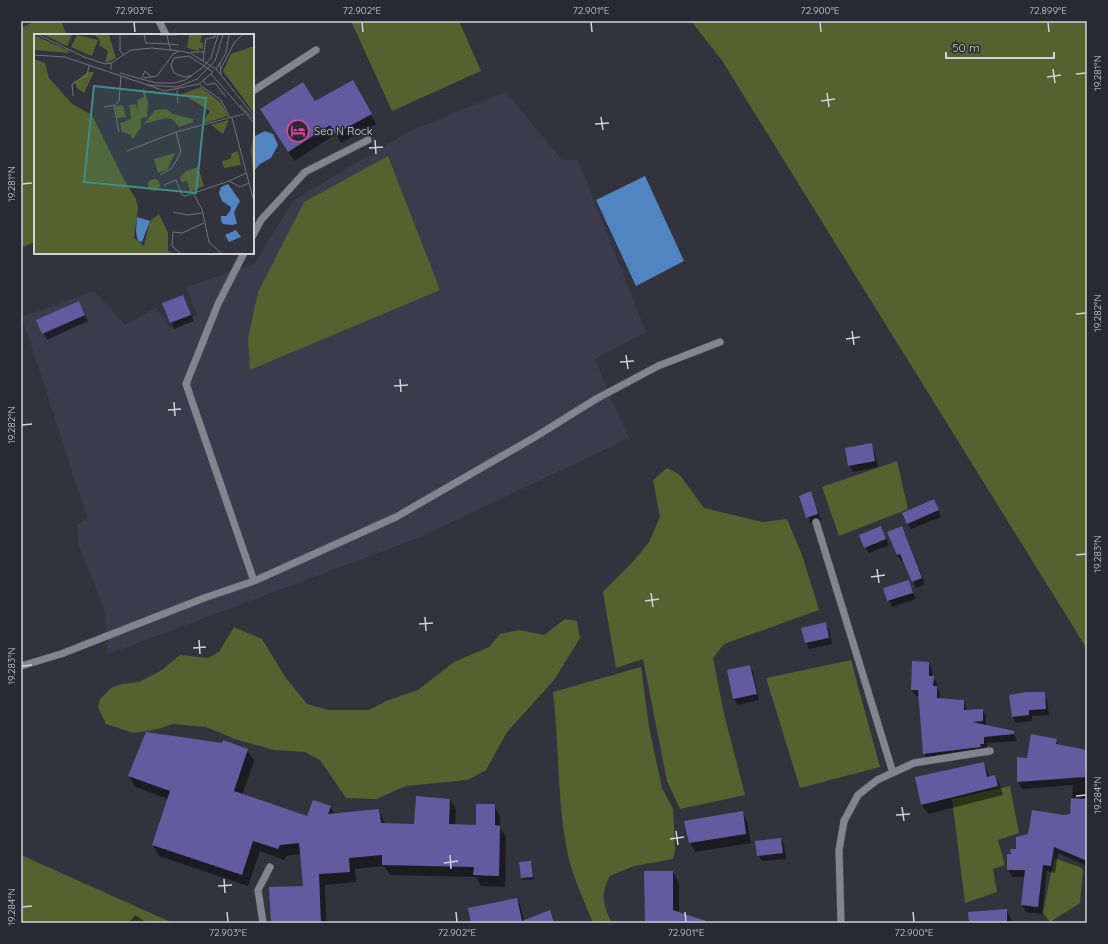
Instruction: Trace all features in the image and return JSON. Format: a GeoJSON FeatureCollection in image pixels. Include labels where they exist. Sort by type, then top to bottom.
{"type":"FeatureCollection","features":[{"type":"Feature","properties":{"kind":"street"},"geometry":{"type":"LineString","coordinates":[[159,21],[166,34]]}},
{"type":"Feature","properties":{"kind":"street"},"geometry":{"type":"LineString","coordinates":[[254,90],[316,50]]}},
{"type":"Feature","properties":{"kind":"street"},"geometry":{"type":"LineString","coordinates":[[254,233],[261,220],[305,172],[368,140]]}},
{"type":"Feature","properties":{"kind":"street"},"geometry":{"type":"LineString","coordinates":[[243,254],[218,304],[186,384],[254,582]]}},
{"type":"Feature","properties":{"kind":"street"},"geometry":{"type":"LineString","coordinates":[[21,666],[61,654],[204,598],[254,582],[396,517],[535,437],[596,399],[658,366],[720,342]]}},
{"type":"Feature","properties":{"kind":"street"},"geometry":{"type":"LineString","coordinates":[[816,522],[893,773]]}},
{"type":"Feature","properties":{"kind":"street"},"geometry":{"type":"LineString","coordinates":[[840,923],[839,850],[844,821],[858,795],[877,780],[914,763],[990,750]]}},
{"type":"Feature","properties":{"kind":"street"},"geometry":{"type":"LineString","coordinates":[[264,923],[258,890],[270,867]]}},
{"type":"Feature","properties":{"kind":"shaded area"},"geometry":{"type":"Polygon","coordinates":[[[506,92],[562,160],[578,160],[646,332],[595,359],[629,438],[418,538],[108,654],[105,611],[79,546],[77,525],[87,518],[22,317],[94,291],[125,325],[157,307],[170,328],[197,315],[186,287],[254,264],[294,200],[410,131],[506,92]]]}},
{"type":"Feature","properties":{"kind":"green space"},"geometry":{"type":"Polygon","coordinates":[[[36,21],[61,21],[67,34],[34,34],[34,242],[21,248],[21,28],[36,21]]]}},
{"type":"Feature","properties":{"kind":"green space"},"geometry":{"type":"Polygon","coordinates":[[[351,21],[459,21],[481,71],[392,111],[351,21]]]}},
{"type":"Feature","properties":{"kind":"green space"},"geometry":{"type":"Polygon","coordinates":[[[691,21],[1087,21],[1087,649],[721,59],[691,21]]]}},
{"type":"Feature","properties":{"kind":"green space"},"geometry":{"type":"Polygon","coordinates":[[[388,156],[440,290],[250,370],[248,338],[258,292],[304,202],[388,156]]]}},
{"type":"Feature","properties":{"kind":"green space"},"geometry":{"type":"Polygon","coordinates":[[[897,461],[908,509],[839,536],[822,487],[897,461]]]}},
{"type":"Feature","properties":{"kind":"green space"},"geometry":{"type":"Polygon","coordinates":[[[667,468],[679,474],[704,508],[762,522],[787,519],[802,555],[819,610],[724,644],[713,658],[724,714],[745,795],[680,809],[667,781],[643,659],[616,668],[603,592],[632,563],[649,542],[660,517],[653,480],[667,468]]]}},
{"type":"Feature","properties":{"kind":"green space"},"geometry":{"type":"Polygon","coordinates":[[[565,619],[577,621],[580,638],[554,680],[507,732],[486,770],[468,780],[406,786],[376,799],[346,798],[320,760],[305,752],[274,750],[235,739],[206,727],[173,724],[158,729],[134,733],[106,724],[98,707],[100,699],[111,688],[122,684],[139,682],[162,670],[180,655],[208,658],[219,652],[234,627],[262,639],[286,678],[307,704],[328,710],[369,710],[386,701],[418,690],[454,662],[489,647],[500,634],[519,630],[544,635],[565,619]]]}},
{"type":"Feature","properties":{"kind":"green space"},"geometry":{"type":"Polygon","coordinates":[[[851,660],[880,767],[800,788],[766,678],[851,660]]]}},
{"type":"Feature","properties":{"kind":"green space"},"geometry":{"type":"Polygon","coordinates":[[[641,667],[649,727],[662,788],[673,809],[675,850],[673,859],[634,866],[610,876],[605,888],[604,900],[606,911],[612,923],[593,923],[574,875],[566,845],[561,807],[553,692],[641,667]]]}},
{"type":"Feature","properties":{"kind":"green space"},"geometry":{"type":"Polygon","coordinates":[[[1010,786],[1019,833],[998,840],[1005,865],[993,869],[997,892],[965,903],[952,799],[1010,786]]]}},
{"type":"Feature","properties":{"kind":"green space"},"geometry":{"type":"Polygon","coordinates":[[[21,855],[173,923],[21,923],[21,855]]]}},
{"type":"Feature","properties":{"kind":"green space"},"geometry":{"type":"Polygon","coordinates":[[[1054,858],[1080,867],[1083,870],[1080,903],[1050,922],[1043,913],[1054,858]]]}},
{"type":"Feature","properties":{"kind":"water"},"geometry":{"type":"Polygon","coordinates":[[[265,131],[273,134],[278,145],[271,158],[260,164],[254,171],[254,136],[265,131]]]}},
{"type":"Feature","properties":{"kind":"water"},"geometry":{"type":"Polygon","coordinates":[[[645,176],[684,261],[636,286],[596,200],[645,176]]]}},
{"type":"Feature","properties":{"kind":"building"},"geometry":{"type":"Polygon","coordinates":[[[353,80],[372,114],[335,134],[330,125],[288,152],[260,109],[303,82],[315,101],[353,80]]]}},
{"type":"Feature","properties":{"kind":"building"},"geometry":{"type":"Polygon","coordinates":[[[183,295],[191,315],[170,323],[162,303],[183,295]]]}},
{"type":"Feature","properties":{"kind":"building"},"geometry":{"type":"Polygon","coordinates":[[[79,301],[85,315],[42,334],[36,320],[79,301]]]}},
{"type":"Feature","properties":{"kind":"building"},"geometry":{"type":"Polygon","coordinates":[[[872,443],[875,461],[848,466],[845,448],[872,443]]]}},
{"type":"Feature","properties":{"kind":"building"},"geometry":{"type":"Polygon","coordinates":[[[811,491],[818,514],[806,518],[799,496],[811,491]]]}},
{"type":"Feature","properties":{"kind":"building"},"geometry":{"type":"Polygon","coordinates":[[[934,499],[939,510],[907,524],[902,513],[934,499]]]}},
{"type":"Feature","properties":{"kind":"building"},"geometry":{"type":"Polygon","coordinates":[[[881,526],[886,539],[864,548],[859,535],[881,526]]]}},
{"type":"Feature","properties":{"kind":"building"},"geometry":{"type":"Polygon","coordinates":[[[902,526],[922,578],[912,582],[900,554],[897,555],[887,532],[902,526]]]}},
{"type":"Feature","properties":{"kind":"building"},"geometry":{"type":"Polygon","coordinates":[[[909,580],[913,593],[887,601],[883,588],[909,580]]]}},
{"type":"Feature","properties":{"kind":"building"},"geometry":{"type":"Polygon","coordinates":[[[826,622],[829,638],[805,643],[801,628],[826,622]]]}},
{"type":"Feature","properties":{"kind":"building"},"geometry":{"type":"Polygon","coordinates":[[[912,661],[929,662],[929,676],[934,676],[933,686],[937,686],[937,698],[964,700],[964,710],[983,709],[983,721],[972,722],[1014,731],[1014,734],[984,737],[984,744],[980,744],[981,747],[923,754],[918,690],[911,690],[912,661]]]}},
{"type":"Feature","properties":{"kind":"building"},"geometry":{"type":"Polygon","coordinates":[[[750,665],[757,694],[733,699],[727,670],[750,665]]]}},
{"type":"Feature","properties":{"kind":"building"},"geometry":{"type":"Polygon","coordinates":[[[1026,692],[1045,692],[1046,709],[1029,710],[1029,715],[1012,717],[1009,695],[1026,692]]]}},
{"type":"Feature","properties":{"kind":"building"},"geometry":{"type":"Polygon","coordinates":[[[146,732],[222,743],[223,740],[248,749],[234,791],[307,816],[313,800],[331,806],[328,814],[379,809],[381,823],[414,824],[416,796],[450,799],[449,824],[476,825],[476,804],[495,804],[495,825],[500,826],[499,876],[473,875],[474,867],[382,865],[382,855],[349,858],[350,872],[319,874],[321,923],[271,923],[269,887],[303,886],[299,843],[280,845],[278,849],[253,841],[242,875],[152,845],[170,791],[128,776],[146,732]]]}},
{"type":"Feature","properties":{"kind":"building"},"geometry":{"type":"Polygon","coordinates":[[[1031,734],[1057,739],[1056,744],[1087,750],[1085,777],[1017,782],[1017,757],[1027,758],[1031,734]]]}},
{"type":"Feature","properties":{"kind":"building"},"geometry":{"type":"Polygon","coordinates":[[[984,762],[987,777],[995,775],[998,786],[921,805],[915,777],[984,762]]]}},
{"type":"Feature","properties":{"kind":"building"},"geometry":{"type":"Polygon","coordinates":[[[1071,798],[1087,799],[1087,861],[1054,847],[1051,866],[1043,865],[1038,907],[1021,905],[1025,870],[1007,870],[1007,854],[1011,854],[1010,849],[1016,849],[1016,837],[1028,834],[1032,810],[1064,815],[1070,814],[1071,798]]]}},
{"type":"Feature","properties":{"kind":"building"},"geometry":{"type":"Polygon","coordinates":[[[743,811],[746,834],[689,843],[684,821],[743,811]]]}},
{"type":"Feature","properties":{"kind":"building"},"geometry":{"type":"Polygon","coordinates":[[[781,838],[783,853],[757,856],[755,841],[781,838]]]}},
{"type":"Feature","properties":{"kind":"building"},"geometry":{"type":"Polygon","coordinates":[[[531,861],[533,877],[521,878],[519,862],[531,861]]]}},
{"type":"Feature","properties":{"kind":"building"},"geometry":{"type":"Polygon","coordinates":[[[644,871],[673,871],[673,910],[706,921],[706,923],[645,923],[644,871]]]}},
{"type":"Feature","properties":{"kind":"building"},"geometry":{"type":"Polygon","coordinates":[[[517,898],[522,921],[550,910],[554,923],[471,923],[468,908],[517,898]]]}},
{"type":"Feature","properties":{"kind":"building"},"geometry":{"type":"Polygon","coordinates":[[[1007,909],[1007,923],[969,923],[968,912],[1007,909]]]}},
{"type":"Feature","properties":{"kind":"place","name":"Sea N Rock"},"geometry":{"type":"Point","coordinates":[298,131]}}]}
